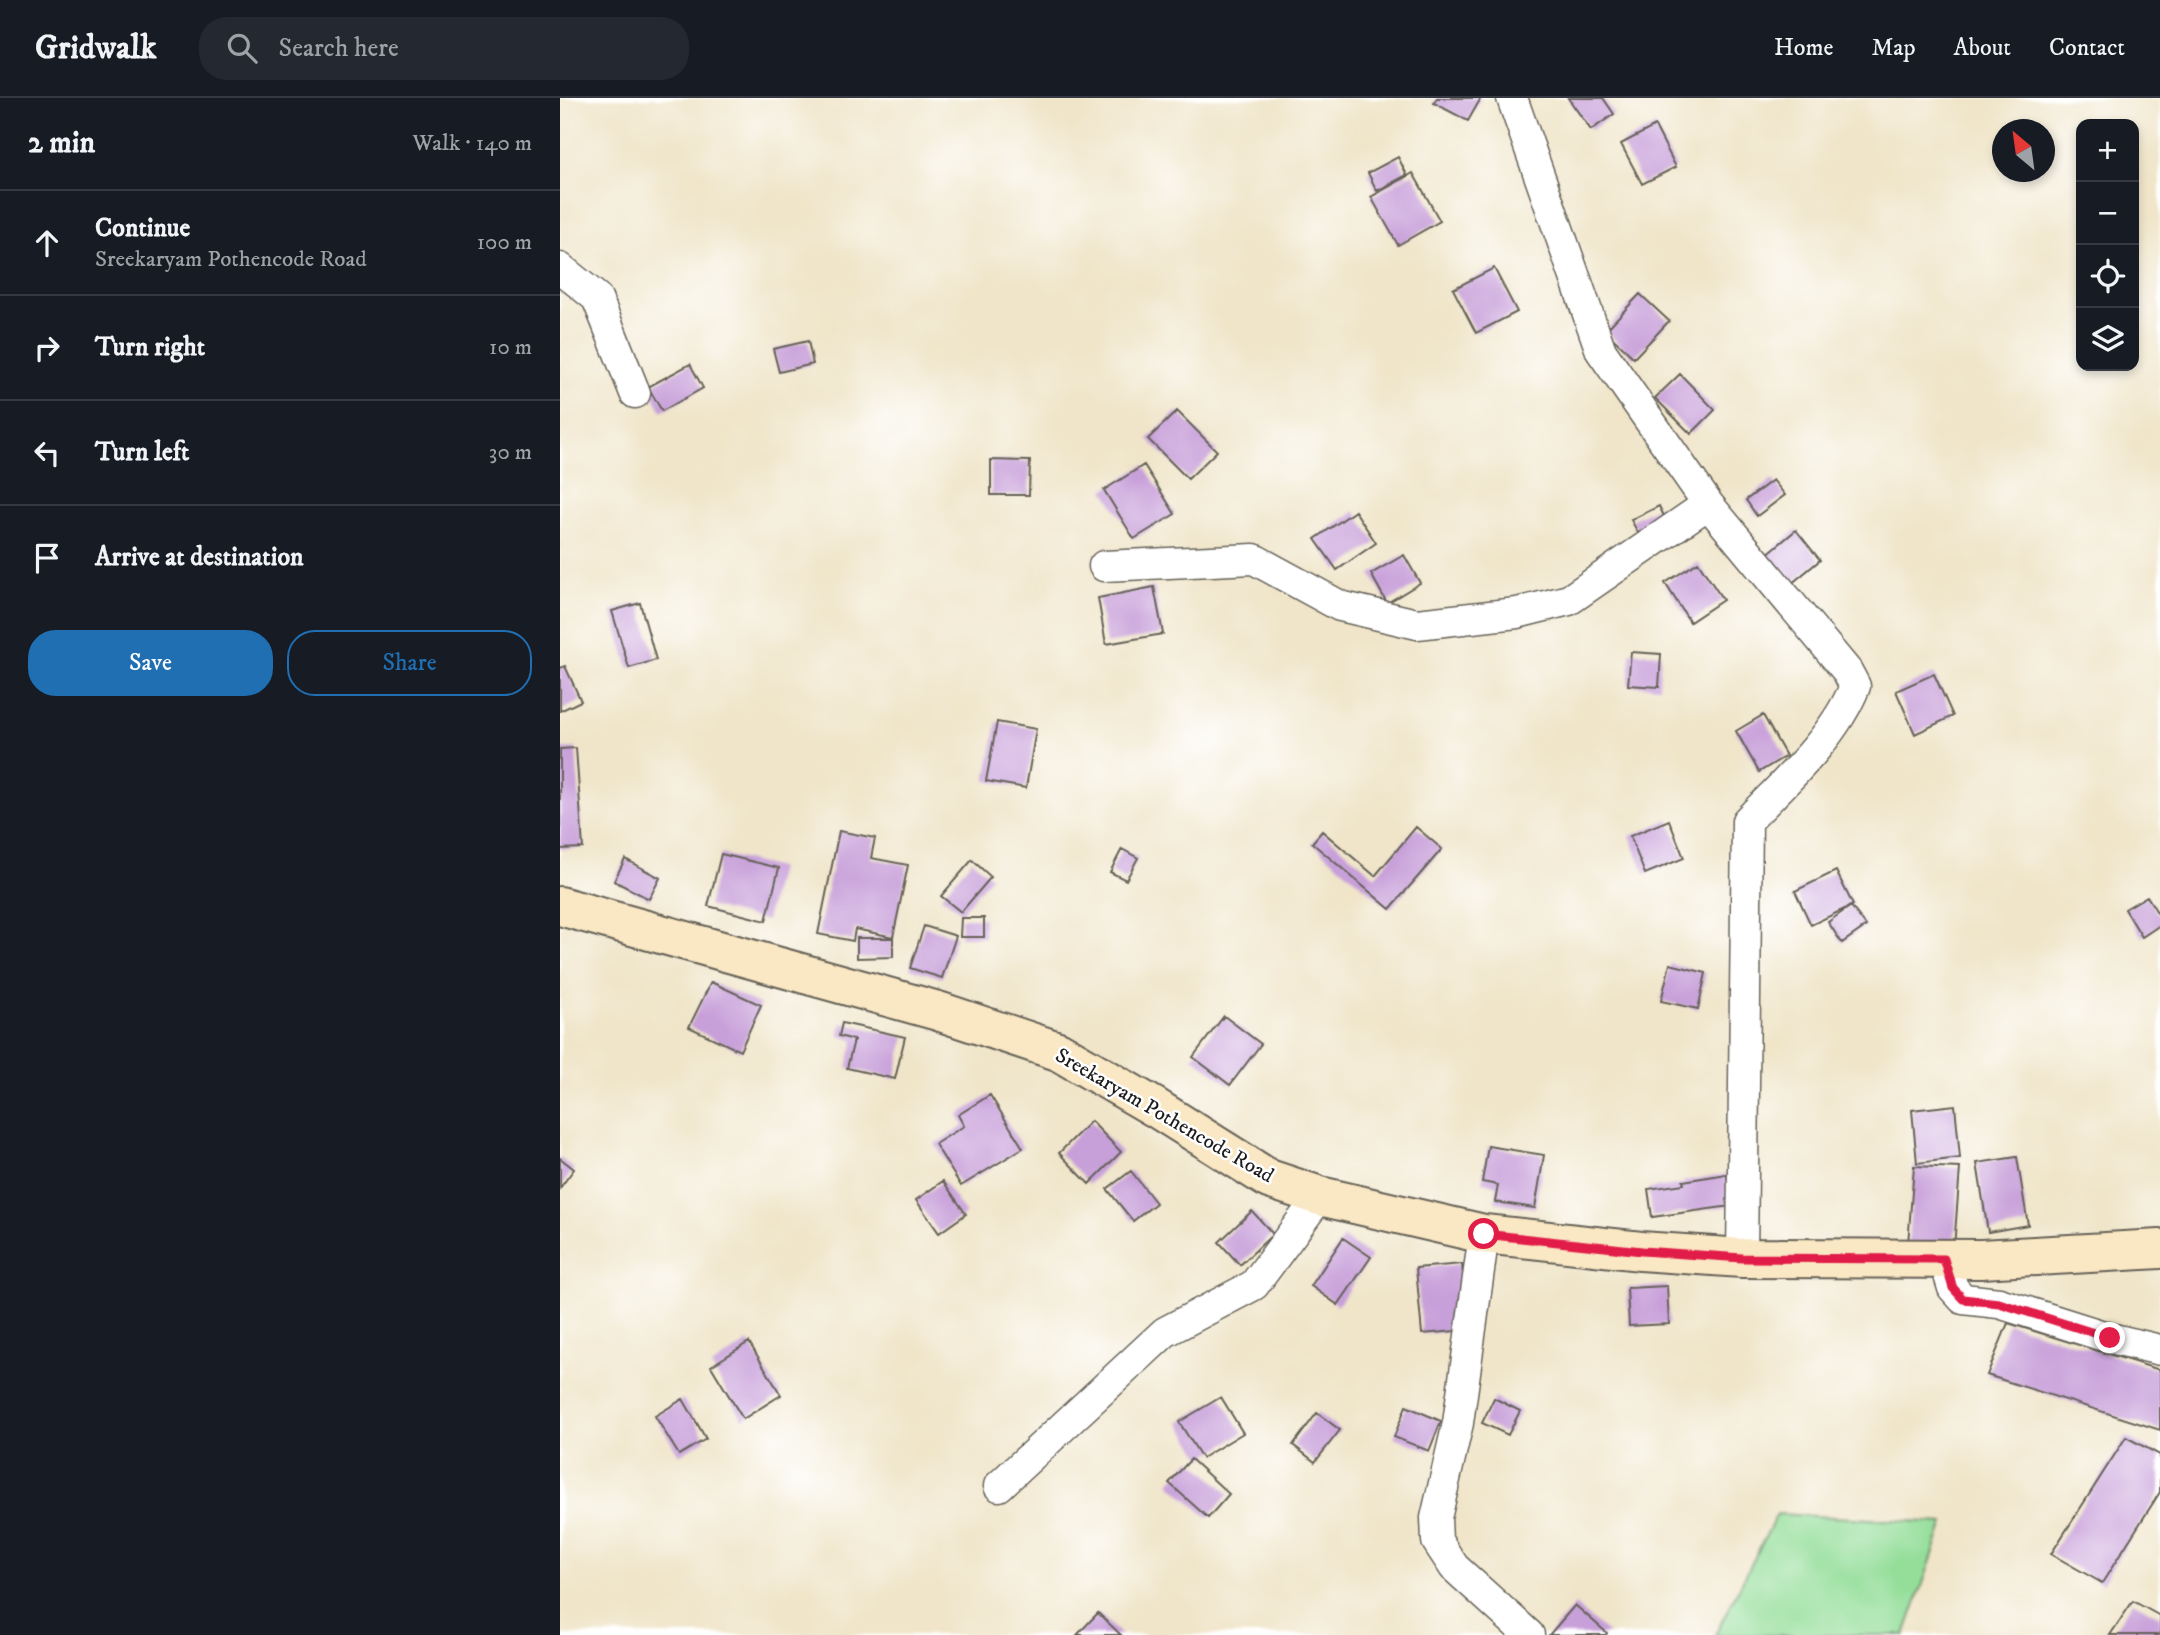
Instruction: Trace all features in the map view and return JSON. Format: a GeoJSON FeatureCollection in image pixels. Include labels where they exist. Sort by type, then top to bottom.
{"type":"FeatureCollection","features":[{"type":"Feature","properties":{"kind":"main road","name":"Sreekaryam Pothencode Road"},"geometry":{"type":"LineString","coordinates":[[560,906],[937,1011],[1058,1051],[1269,1179],[1320,1196],[1484,1234],[1642,1251],[1742,1258],[1944,1259],[2160,1250]]}},
{"type":"Feature","properties":{"kind":"street"},"geometry":{"type":"LineString","coordinates":[[1512,98],[1601,351],[1708,504],[1847,671],[1855,686],[1846,709],[1793,774],[1747,821],[1742,1258]]}},
{"type":"Feature","properties":{"kind":"street"},"geometry":{"type":"LineString","coordinates":[[560,268],[597,298],[635,393]]}},
{"type":"Feature","properties":{"kind":"street"},"geometry":{"type":"LineString","coordinates":[[1104,566],[1254,559],[1340,606],[1417,624],[1517,613],[1569,600],[1708,504]]}},
{"type":"Feature","properties":{"kind":"street"},"geometry":{"type":"LineString","coordinates":[[999,1486],[1165,1332],[1254,1285],[1320,1196]]}},
{"type":"Feature","properties":{"kind":"street"},"geometry":{"type":"LineString","coordinates":[[1484,1234],[1458,1423],[1436,1518],[1437,1541],[1454,1567],[1529,1635]]}},
{"type":"Feature","properties":{"kind":"street"},"geometry":{"type":"LineString","coordinates":[[1944,1259],[1953,1288],[1963,1299],[1999,1303],[2110,1338],[2160,1350]]}},
{"type":"Feature","properties":{"kind":"green space"},"geometry":{"type":"Polygon","coordinates":[[[1777,1514],[1944,1523],[1905,1635],[1715,1635],[1777,1514]]]}},
{"type":"Feature","properties":{"kind":"building"},"geometry":{"type":"Polygon","coordinates":[[[1437,98],[1481,98],[1468,121],[1434,103],[1437,98]]]}},
{"type":"Feature","properties":{"kind":"building"},"geometry":{"type":"Polygon","coordinates":[[[1568,98],[1603,98],[1614,114],[1591,130],[1568,98]]]}},
{"type":"Feature","properties":{"kind":"building"},"geometry":{"type":"Polygon","coordinates":[[[1655,126],[1676,167],[1642,184],[1621,144],[1655,126]]]}},
{"type":"Feature","properties":{"kind":"building"},"geometry":{"type":"Polygon","coordinates":[[[1398,157],[1407,175],[1377,191],[1368,173],[1398,157]]]}},
{"type":"Feature","properties":{"kind":"building"},"geometry":{"type":"Polygon","coordinates":[[[1413,173],[1440,221],[1398,245],[1371,197],[1413,173]]]}},
{"type":"Feature","properties":{"kind":"building"},"geometry":{"type":"Polygon","coordinates":[[[1494,268],[1517,312],[1476,333],[1453,289],[1494,268]]]}},
{"type":"Feature","properties":{"kind":"building"},"geometry":{"type":"Polygon","coordinates":[[[1640,294],[1669,321],[1634,358],[1605,331],[1640,294]]]}},
{"type":"Feature","properties":{"kind":"building"},"geometry":{"type":"Polygon","coordinates":[[[808,341],[813,364],[779,372],[773,349],[808,341]]]}},
{"type":"Feature","properties":{"kind":"building"},"geometry":{"type":"Polygon","coordinates":[[[690,364],[703,388],[662,411],[648,387],[690,364]]]}},
{"type":"Feature","properties":{"kind":"building"},"geometry":{"type":"Polygon","coordinates":[[[1680,374],[1715,410],[1691,434],[1655,398],[1680,374]]]}},
{"type":"Feature","properties":{"kind":"building"},"geometry":{"type":"Polygon","coordinates":[[[1177,411],[1217,451],[1188,479],[1148,439],[1177,411]]]}},
{"type":"Feature","properties":{"kind":"building"},"geometry":{"type":"Polygon","coordinates":[[[991,460],[1030,461],[1029,495],[991,495],[991,460]]]}},
{"type":"Feature","properties":{"kind":"building"},"geometry":{"type":"Polygon","coordinates":[[[1144,465],[1175,514],[1134,539],[1104,490],[1144,465]]]}},
{"type":"Feature","properties":{"kind":"building"},"geometry":{"type":"Polygon","coordinates":[[[1773,480],[1785,495],[1757,516],[1746,500],[1773,480]]]}},
{"type":"Feature","properties":{"kind":"building"},"geometry":{"type":"Polygon","coordinates":[[[1659,506],[1668,524],[1641,538],[1631,520],[1659,506]]]}},
{"type":"Feature","properties":{"kind":"building"},"geometry":{"type":"Polygon","coordinates":[[[1355,511],[1376,543],[1337,570],[1315,539],[1355,511]]]}},
{"type":"Feature","properties":{"kind":"building"},"geometry":{"type":"Polygon","coordinates":[[[1796,530],[1820,560],[1791,584],[1766,555],[1796,530]]]}},
{"type":"Feature","properties":{"kind":"building"},"geometry":{"type":"Polygon","coordinates":[[[1404,555],[1420,583],[1387,603],[1371,574],[1404,555]]]}},
{"type":"Feature","properties":{"kind":"building"},"geometry":{"type":"Polygon","coordinates":[[[1698,562],[1723,600],[1690,622],[1665,583],[1698,562]]]}},
{"type":"Feature","properties":{"kind":"building"},"geometry":{"type":"Polygon","coordinates":[[[1154,587],[1163,634],[1106,644],[1098,598],[1154,587]]]}},
{"type":"Feature","properties":{"kind":"building"},"geometry":{"type":"Polygon","coordinates":[[[640,603],[656,660],[629,668],[612,611],[640,603]]]}},
{"type":"Feature","properties":{"kind":"building"},"geometry":{"type":"Polygon","coordinates":[[[1631,652],[1661,654],[1659,687],[1628,685],[1631,652]]]}},
{"type":"Feature","properties":{"kind":"building"},"geometry":{"type":"Polygon","coordinates":[[[565,666],[581,701],[560,711],[560,668],[565,666]]]}},
{"type":"Feature","properties":{"kind":"building"},"geometry":{"type":"Polygon","coordinates":[[[1934,674],[1953,716],[1915,734],[1896,691],[1934,674]]]}},
{"type":"Feature","properties":{"kind":"building"},"geometry":{"type":"Polygon","coordinates":[[[1763,715],[1786,756],[1759,772],[1736,731],[1763,715]]]}},
{"type":"Feature","properties":{"kind":"building"},"geometry":{"type":"Polygon","coordinates":[[[997,722],[1036,729],[1026,788],[986,781],[997,722]]]}},
{"type":"Feature","properties":{"kind":"building"},"geometry":{"type":"Polygon","coordinates":[[[576,748],[583,848],[560,849],[560,749],[576,748]]]}},
{"type":"Feature","properties":{"kind":"building"},"geometry":{"type":"Polygon","coordinates":[[[1669,820],[1684,858],[1645,874],[1630,836],[1669,820]]]}},
{"type":"Feature","properties":{"kind":"building"},"geometry":{"type":"Polygon","coordinates":[[[1416,827],[1442,849],[1390,909],[1312,843],[1322,831],[1375,876],[1416,827]]]}},
{"type":"Feature","properties":{"kind":"building"},"geometry":{"type":"Polygon","coordinates":[[[839,831],[875,838],[871,858],[908,865],[893,937],[855,929],[853,941],[818,934],[839,831]]]}},
{"type":"Feature","properties":{"kind":"building"},"geometry":{"type":"Polygon","coordinates":[[[1122,849],[1138,858],[1126,880],[1110,872],[1122,849]]]}},
{"type":"Feature","properties":{"kind":"building"},"geometry":{"type":"Polygon","coordinates":[[[721,854],[779,868],[766,921],[708,906],[721,854]]]}},
{"type":"Feature","properties":{"kind":"building"},"geometry":{"type":"Polygon","coordinates":[[[625,859],[660,878],[649,899],[614,881],[625,859]]]}},
{"type":"Feature","properties":{"kind":"building"},"geometry":{"type":"Polygon","coordinates":[[[972,860],[991,877],[961,912],[941,896],[972,860]]]}},
{"type":"Feature","properties":{"kind":"building"},"geometry":{"type":"Polygon","coordinates":[[[1836,871],[1853,905],[1811,925],[1795,891],[1836,871]]]}},
{"type":"Feature","properties":{"kind":"building"},"geometry":{"type":"Polygon","coordinates":[[[2147,896],[2160,917],[2160,925],[2142,937],[2125,909],[2147,896]]]}},
{"type":"Feature","properties":{"kind":"building"},"geometry":{"type":"Polygon","coordinates":[[[1851,906],[1866,926],[1842,943],[1828,922],[1851,906]]]}},
{"type":"Feature","properties":{"kind":"building"},"geometry":{"type":"Polygon","coordinates":[[[961,918],[984,918],[984,937],[960,937],[961,918]]]}},
{"type":"Feature","properties":{"kind":"building"},"geometry":{"type":"Polygon","coordinates":[[[924,926],[956,936],[942,978],[910,968],[924,926]]]}},
{"type":"Feature","properties":{"kind":"building"},"geometry":{"type":"Polygon","coordinates":[[[857,938],[893,938],[893,957],[857,958],[857,938]]]}},
{"type":"Feature","properties":{"kind":"building"},"geometry":{"type":"Polygon","coordinates":[[[1670,964],[1706,973],[1698,1009],[1661,1001],[1670,964]]]}},
{"type":"Feature","properties":{"kind":"building"},"geometry":{"type":"Polygon","coordinates":[[[711,982],[761,1005],[740,1051],[689,1027],[711,982]]]}},
{"type":"Feature","properties":{"kind":"building"},"geometry":{"type":"Polygon","coordinates":[[[1224,1016],[1261,1044],[1230,1085],[1193,1057],[1224,1016]]]}},
{"type":"Feature","properties":{"kind":"building"},"geometry":{"type":"Polygon","coordinates":[[[842,1023],[905,1037],[895,1079],[847,1068],[854,1040],[839,1036],[842,1023]]]}},
{"type":"Feature","properties":{"kind":"building"},"geometry":{"type":"Polygon","coordinates":[[[990,1095],[1023,1148],[961,1186],[935,1144],[964,1126],[958,1115],[990,1095]]]}},
{"type":"Feature","properties":{"kind":"building"},"geometry":{"type":"Polygon","coordinates":[[[1955,1105],[1960,1158],[1917,1163],[1912,1110],[1955,1105]]]}},
{"type":"Feature","properties":{"kind":"building"},"geometry":{"type":"Polygon","coordinates":[[[1091,1121],[1121,1152],[1089,1184],[1059,1153],[1091,1121]]]}},
{"type":"Feature","properties":{"kind":"building"},"geometry":{"type":"Polygon","coordinates":[[[1488,1146],[1544,1155],[1535,1208],[1495,1202],[1498,1185],[1482,1182],[1488,1146]]]}},
{"type":"Feature","properties":{"kind":"building"},"geometry":{"type":"Polygon","coordinates":[[[2017,1157],[2028,1225],[1988,1232],[1977,1163],[2017,1157]]]}},
{"type":"Feature","properties":{"kind":"building"},"geometry":{"type":"Polygon","coordinates":[[[560,1158],[574,1169],[560,1188],[560,1158]]]}},
{"type":"Feature","properties":{"kind":"building"},"geometry":{"type":"Polygon","coordinates":[[[1914,1166],[1960,1168],[1954,1248],[1908,1244],[1914,1166]]]}},
{"type":"Feature","properties":{"kind":"building"},"geometry":{"type":"Polygon","coordinates":[[[1131,1171],[1156,1203],[1133,1221],[1107,1189],[1131,1171]]]}},
{"type":"Feature","properties":{"kind":"building"},"geometry":{"type":"Polygon","coordinates":[[[1727,1174],[1731,1206],[1652,1217],[1648,1189],[1727,1174]]]}},
{"type":"Feature","properties":{"kind":"building"},"geometry":{"type":"Polygon","coordinates":[[[943,1181],[966,1214],[939,1233],[916,1200],[943,1181]]]}},
{"type":"Feature","properties":{"kind":"building"},"geometry":{"type":"Polygon","coordinates":[[[1252,1211],[1273,1234],[1240,1265],[1219,1242],[1252,1211]]]}},
{"type":"Feature","properties":{"kind":"building"},"geometry":{"type":"Polygon","coordinates":[[[1343,1238],[1371,1257],[1338,1305],[1311,1286],[1343,1238]]]}},
{"type":"Feature","properties":{"kind":"building"},"geometry":{"type":"Polygon","coordinates":[[[1462,1264],[1468,1330],[1422,1334],[1416,1268],[1462,1264]]]}},
{"type":"Feature","properties":{"kind":"building"},"geometry":{"type":"Polygon","coordinates":[[[1667,1286],[1669,1324],[1629,1326],[1627,1288],[1667,1286]]]}},
{"type":"Feature","properties":{"kind":"building"},"geometry":{"type":"Polygon","coordinates":[[[2008,1323],[2160,1370],[2160,1430],[1987,1375],[2008,1323]]]}},
{"type":"Feature","properties":{"kind":"building"},"geometry":{"type":"Polygon","coordinates":[[[749,1342],[781,1395],[743,1419],[711,1366],[749,1342]]]}},
{"type":"Feature","properties":{"kind":"building"},"geometry":{"type":"Polygon","coordinates":[[[1221,1397],[1243,1433],[1202,1458],[1179,1422],[1221,1397]]]}},
{"type":"Feature","properties":{"kind":"building"},"geometry":{"type":"Polygon","coordinates":[[[1494,1398],[1520,1411],[1508,1435],[1482,1423],[1494,1398]]]}},
{"type":"Feature","properties":{"kind":"building"},"geometry":{"type":"Polygon","coordinates":[[[683,1399],[706,1439],[679,1455],[655,1416],[683,1399]]]}},
{"type":"Feature","properties":{"kind":"building"},"geometry":{"type":"Polygon","coordinates":[[[1406,1406],[1441,1421],[1429,1451],[1394,1437],[1406,1406]]]}},
{"type":"Feature","properties":{"kind":"building"},"geometry":{"type":"Polygon","coordinates":[[[1317,1413],[1340,1430],[1315,1462],[1293,1445],[1317,1413]]]}},
{"type":"Feature","properties":{"kind":"building"},"geometry":{"type":"Polygon","coordinates":[[[2126,1437],[2160,1455],[2160,1492],[2102,1583],[2051,1554],[2126,1437]]]}},
{"type":"Feature","properties":{"kind":"building"},"geometry":{"type":"Polygon","coordinates":[[[1191,1459],[1229,1494],[1208,1518],[1169,1483],[1191,1459]]]}},
{"type":"Feature","properties":{"kind":"building"},"geometry":{"type":"Polygon","coordinates":[[[2133,1601],[2160,1616],[2158,1635],[2110,1635],[2133,1601]]]}},
{"type":"Feature","properties":{"kind":"building"},"geometry":{"type":"Polygon","coordinates":[[[1575,1605],[1607,1633],[1606,1635],[1549,1635],[1575,1605]]]}},
{"type":"Feature","properties":{"kind":"building"},"geometry":{"type":"Polygon","coordinates":[[[1098,1613],[1121,1635],[1077,1635],[1098,1613]]]}},
{"type":"Feature","properties":{"kind":"route"},"geometry":{"type":"LineString","coordinates":[[1484,1234],[1642,1251],[1742,1258],[1944,1259],[1953,1288],[1963,1299],[1999,1303],[2110,1338]]}}]}
